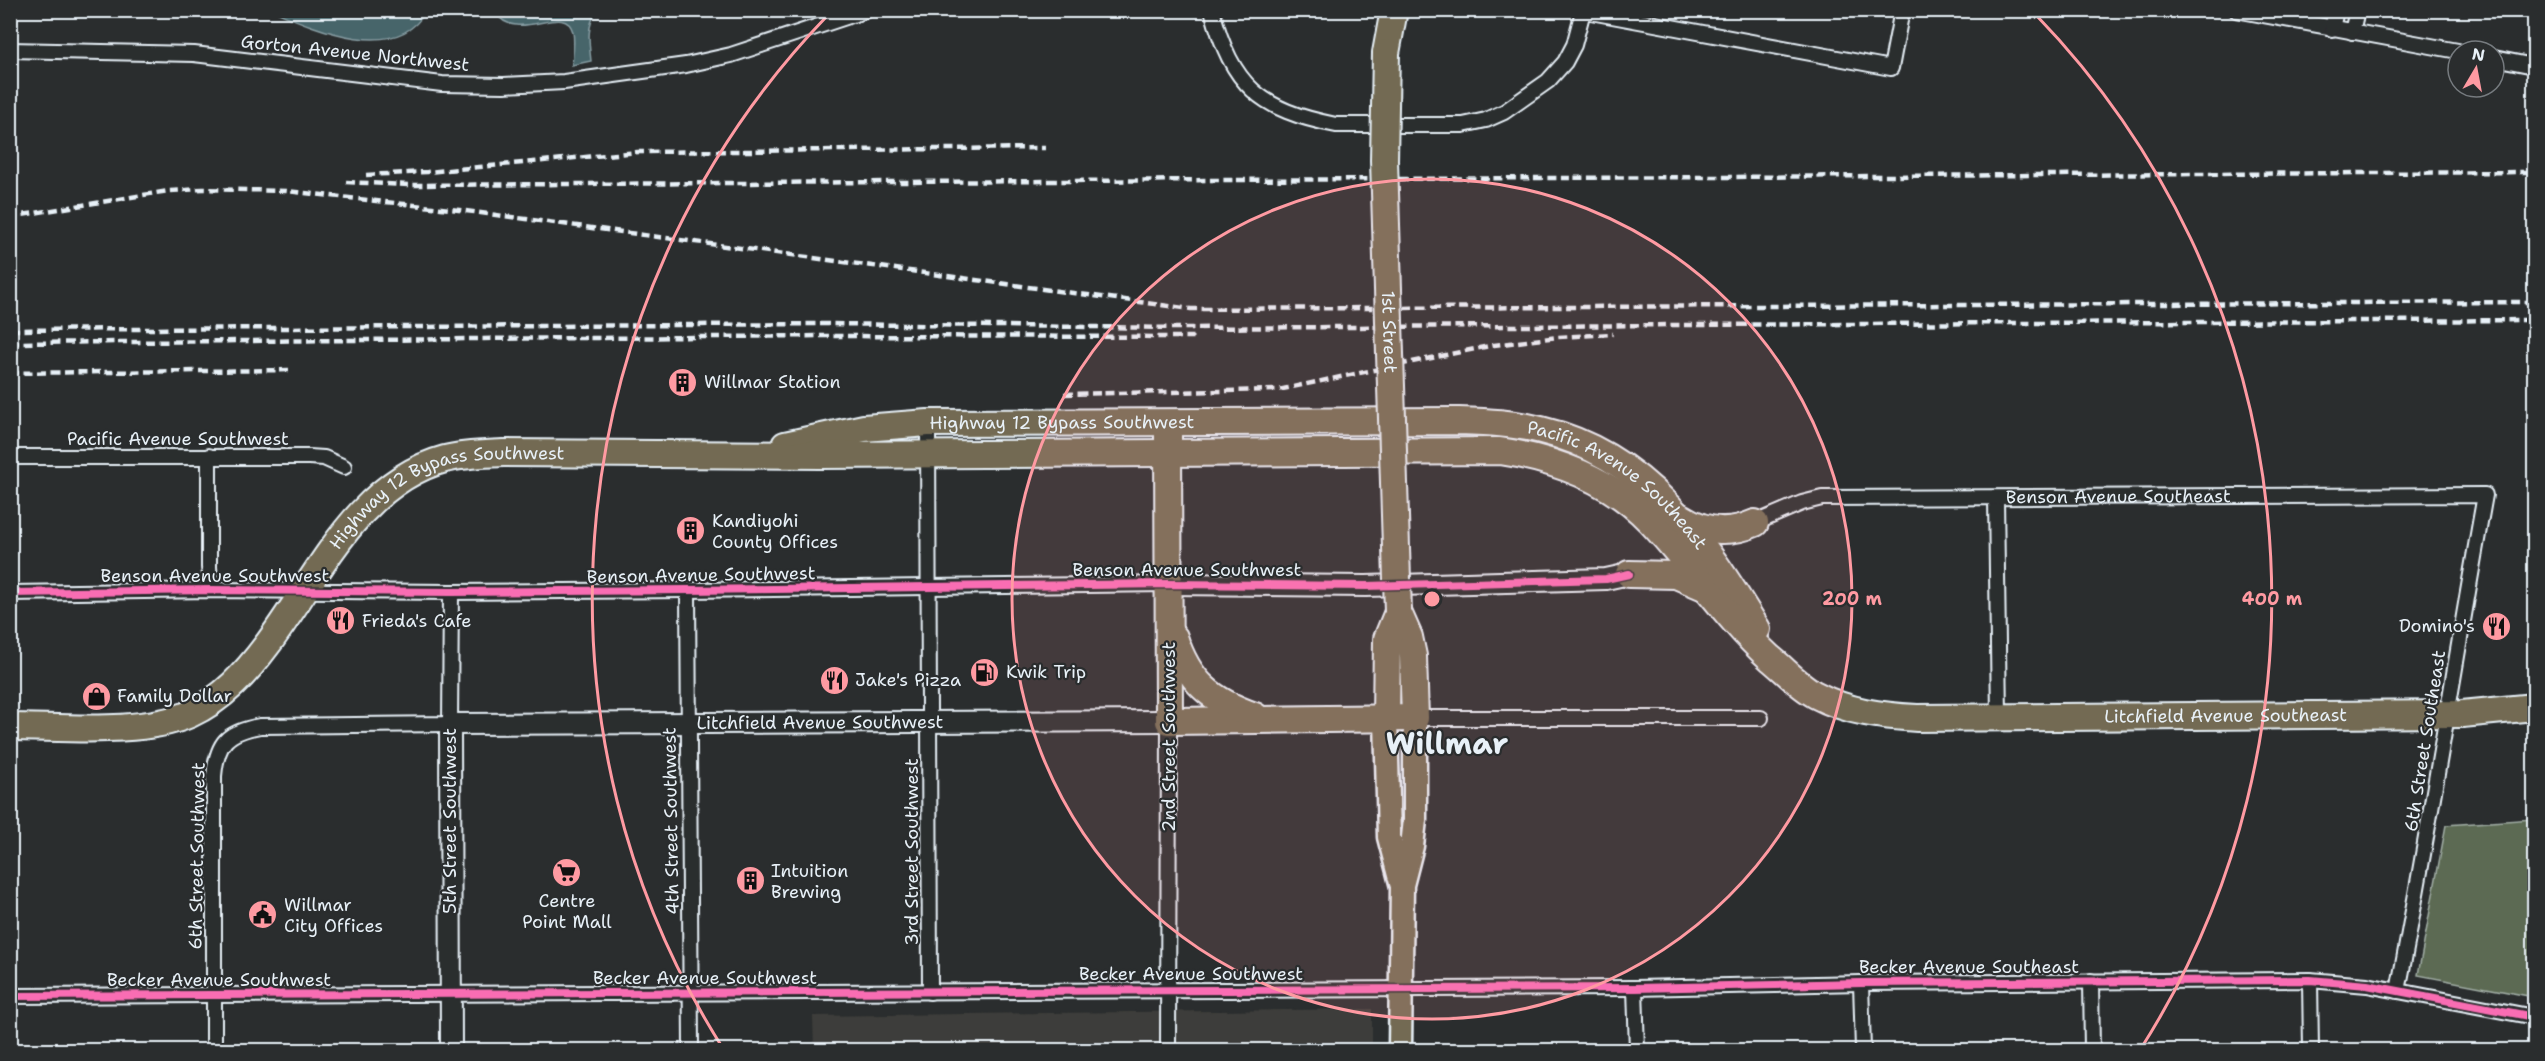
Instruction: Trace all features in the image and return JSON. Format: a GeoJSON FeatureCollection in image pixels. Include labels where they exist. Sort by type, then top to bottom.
{"type":"FeatureCollection","features":[{"type":"Feature","properties":{"kind":"highway"},"geometry":{"type":"LineString","coordinates":[[1385,10],[1386,53]]}},
{"type":"Feature","properties":{"kind":"highway"},"geometry":{"type":"LineString","coordinates":[[1386,53],[1394,10]]}},
{"type":"Feature","properties":{"kind":"highway","name":"1st Street"},"geometry":{"type":"LineString","coordinates":[[1386,53],[1384,160],[1398,612],[1409,637],[1413,656],[1415,718]]}},
{"type":"Feature","properties":{"kind":"highway","name":"Highway 12 Bypass Southwest"},"geometry":{"type":"LineString","coordinates":[[744,453],[864,428],[928,423],[1383,421]]}},
{"type":"Feature","properties":{"kind":"highway","name":"Pacific Avenue Southeast"},"geometry":{"type":"LineString","coordinates":[[1383,421],[1515,424],[1556,434],[1597,451],[1626,469],[1660,496],[1678,515],[1724,576],[1781,667]]}},
{"type":"Feature","properties":{"kind":"highway","name":"2nd Street Southwest"},"geometry":{"type":"LineString","coordinates":[[1168,423],[1169,721]]}},
{"type":"Feature","properties":{"kind":"highway","name":"Highway 12 Bypass Southwest"},"geometry":{"type":"LineString","coordinates":[[10,727],[127,727],[161,723],[190,714],[228,689],[257,659],[348,529],[378,496],[392,484],[443,460],[503,453],[821,455],[1382,451]]}},
{"type":"Feature","properties":{"kind":"highway","name":"Pacific Avenue Southeast"},"geometry":{"type":"LineString","coordinates":[[1382,451],[1500,451],[1543,459],[1582,473],[1600,483],[1648,519],[1746,636],[1814,694],[1833,703],[1871,714],[1917,718]]}},
{"type":"Feature","properties":{"kind":"highway"},"geometry":{"type":"LineString","coordinates":[[1678,515],[1692,524],[1709,529],[1738,529],[1755,523]]}},
{"type":"Feature","properties":{"kind":"highway"},"geometry":{"type":"LineString","coordinates":[[1629,574],[1644,564],[1654,549],[1656,541],[1648,519]]}},
{"type":"Feature","properties":{"kind":"highway"},"geometry":{"type":"LineString","coordinates":[[1629,574],[1676,575],[1706,588]]}},
{"type":"Feature","properties":{"kind":"highway"},"geometry":{"type":"LineString","coordinates":[[1168,595],[1173,635],[1181,658],[1200,685],[1209,694],[1230,707],[1278,722]]}},
{"type":"Feature","properties":{"kind":"highway","name":"1st Street"},"geometry":{"type":"LineString","coordinates":[[1386,718],[1387,639],[1398,612]]}},
{"type":"Feature","properties":{"kind":"highway","name":"Litchfield Avenue Southeast"},"geometry":{"type":"LineString","coordinates":[[1917,718],[2448,714],[2535,707]]}},
{"type":"Feature","properties":{"kind":"highway","name":"Litchfield Avenue Southwest"},"geometry":{"type":"LineString","coordinates":[[1169,721],[1278,722],[1415,718]]}},
{"type":"Feature","properties":{"kind":"main road"},"geometry":{"type":"LineString","coordinates":[[1386,718],[1389,837],[1402,885]]}},
{"type":"Feature","properties":{"kind":"main road"},"geometry":{"type":"LineString","coordinates":[[1401,1050],[1402,885],[1412,846],[1415,820],[1415,718]]}},
{"type":"Feature","properties":{"kind":"street","name":"Gorton Avenue Northwest"},"geometry":{"type":"LineString","coordinates":[[10,50],[194,54],[442,84],[504,85],[564,82],[686,65],[731,56],[867,10]]}},
{"type":"Feature","properties":{"kind":"street"},"geometry":{"type":"LineString","coordinates":[[1212,10],[1221,44],[1229,61],[1260,98],[1279,108],[1336,125],[1463,125],[1486,120],[1504,112],[1548,81],[1565,62],[1574,45],[1581,11],[1891,68],[1902,10]]}},
{"type":"Feature","properties":{"kind":"street"},"geometry":{"type":"LineString","coordinates":[[2236,10],[2446,49]]}},
{"type":"Feature","properties":{"kind":"street"},"geometry":{"type":"LineString","coordinates":[[2332,29],[2336,10]]}},
{"type":"Feature","properties":{"kind":"street"},"geometry":{"type":"LineString","coordinates":[[2352,32],[2357,10]]}},
{"type":"Feature","properties":{"kind":"street"},"geometry":{"type":"LineString","coordinates":[[2506,60],[2535,66]]}},
{"type":"Feature","properties":{"kind":"street","name":"3rd Street Southwest"},"geometry":{"type":"LineString","coordinates":[[928,423],[930,992]]}},
{"type":"Feature","properties":{"kind":"street"},"geometry":{"type":"LineString","coordinates":[[209,456],[211,590]]}},
{"type":"Feature","properties":{"kind":"street","name":"Pacific Avenue Southwest"},"geometry":{"type":"LineString","coordinates":[[10,457],[324,458],[344,467]]}},
{"type":"Feature","properties":{"kind":"street","name":"Benson Avenue Southeast"},"geometry":{"type":"LineString","coordinates":[[1755,523],[1802,503],[1822,498],[2485,495]]}},
{"type":"Feature","properties":{"kind":"street","name":"6th Street Southeast"},"geometry":{"type":"LineString","coordinates":[[2398,992],[2427,840],[2485,495]]}},
{"type":"Feature","properties":{"kind":"street"},"geometry":{"type":"LineString","coordinates":[[1996,498],[1999,717]]}},
{"type":"Feature","properties":{"kind":"street","name":"Benson Avenue Southwest"},"geometry":{"type":"LineString","coordinates":[[10,593],[211,590],[451,592],[928,588],[1168,595],[1606,579],[1629,574]]}},
{"type":"Feature","properties":{"kind":"street","name":"4th Street Southwest"},"geometry":{"type":"LineString","coordinates":[[688,590],[691,1050]]}},
{"type":"Feature","properties":{"kind":"street","name":"5th Street Southwest"},"geometry":{"type":"LineString","coordinates":[[451,592],[451,1050]]}},
{"type":"Feature","properties":{"kind":"street"},"geometry":{"type":"LineString","coordinates":[[1415,718],[1761,718]]}},
{"type":"Feature","properties":{"kind":"street","name":"Litchfield Avenue Southwest"},"geometry":{"type":"LineString","coordinates":[[227,737],[248,728],[260,726],[688,721],[1169,721]]}},
{"type":"Feature","properties":{"kind":"street","name":"2nd Street Southwest"},"geometry":{"type":"LineString","coordinates":[[1168,1050],[1169,721]]}},
{"type":"Feature","properties":{"kind":"street","name":"6th Street Southwest"},"geometry":{"type":"LineString","coordinates":[[214,1050],[213,776],[216,756],[227,737]]}},
{"type":"Feature","properties":{"kind":"street"},"geometry":{"type":"LineString","coordinates":[[2310,980],[2311,1050]]}},
{"type":"Feature","properties":{"kind":"street","name":"Becker Avenue Southeast"},"geometry":{"type":"LineString","coordinates":[[1400,989],[2310,980],[2353,983],[2535,1017]]}},
{"type":"Feature","properties":{"kind":"street"},"geometry":{"type":"LineString","coordinates":[[2091,981],[2092,1050]]}},
{"type":"Feature","properties":{"kind":"street"},"geometry":{"type":"LineString","coordinates":[[1861,983],[1863,1050]]}},
{"type":"Feature","properties":{"kind":"street"},"geometry":{"type":"LineString","coordinates":[[1635,988],[1636,1050]]}},
{"type":"Feature","properties":{"kind":"street","name":"Becker Avenue Southwest"},"geometry":{"type":"LineString","coordinates":[[10,996],[1400,989]]}},
{"type":"Feature","properties":{"kind":"shaded area"},"geometry":{"type":"Polygon","coordinates":[[[1372,1009],[1372,1050],[814,1050],[813,1016],[1372,1009]]]}},
{"type":"Feature","properties":{"kind":"green space"},"geometry":{"type":"Polygon","coordinates":[[[2534,819],[2534,997],[2418,975],[2446,825],[2534,819]]]}},
{"type":"Feature","properties":{"kind":"water"},"geometry":{"type":"Polygon","coordinates":[[[274,11],[426,11],[413,27],[396,36],[376,39],[354,38],[333,33],[274,11]]]}},
{"type":"Feature","properties":{"kind":"water"},"geometry":{"type":"Polygon","coordinates":[[[494,11],[597,11],[590,29],[591,61],[572,65],[574,36],[568,23],[561,20],[515,25],[504,21],[494,11]]]}},
{"type":"Feature","properties":{"kind":"railway"},"geometry":{"type":"LineString","coordinates":[[366,175],[427,172],[638,152],[1045,148]]}},
{"type":"Feature","properties":{"kind":"railway"},"geometry":{"type":"LineString","coordinates":[[346,182],[408,185],[2534,172]]}},
{"type":"Feature","properties":{"kind":"railway"},"geometry":{"type":"LineString","coordinates":[[10,217],[168,191],[203,189],[286,191],[459,210],[1191,309],[2534,302]]}},
{"type":"Feature","properties":{"kind":"railway"},"geometry":{"type":"LineString","coordinates":[[10,330],[823,324],[1178,328],[2534,320]]}},
{"type":"Feature","properties":{"kind":"railway"},"geometry":{"type":"LineString","coordinates":[[1064,394],[1278,390],[1494,345],[1558,337],[1613,334]]}},
{"type":"Feature","properties":{"kind":"railway"},"geometry":{"type":"LineString","coordinates":[[10,343],[823,336],[1194,337]]}},
{"type":"Feature","properties":{"kind":"railway"},"geometry":{"type":"LineString","coordinates":[[10,373],[292,370]]}},
{"type":"Feature","properties":{"kind":"cycle path"},"geometry":{"type":"LineString","coordinates":[[10,593],[211,590],[451,592],[1168,584],[1366,586],[1606,579],[1629,574]]}},
{"type":"Feature","properties":{"kind":"cycle path"},"geometry":{"type":"LineString","coordinates":[[10,996],[1635,988],[1861,983],[2310,980],[2367,985],[2534,1017]]}},
{"type":"Feature","properties":{"kind":"place","name":"Willmar Station"},"geometry":{"type":"Point","coordinates":[683,382]}},
{"type":"Feature","properties":{"kind":"place","name":"Kandiyohi County Offices"},"geometry":{"type":"Point","coordinates":[691,531]}},
{"type":"Feature","properties":{"kind":"place","name":"Frieda's Cafe"},"geometry":{"type":"Point","coordinates":[341,621]}},
{"type":"Feature","properties":{"kind":"place","name":"Domino's"},"geometry":{"type":"Point","coordinates":[2496,626]}},
{"type":"Feature","properties":{"kind":"place","name":"Kwik Trip"},"geometry":{"type":"Point","coordinates":[985,672]}},
{"type":"Feature","properties":{"kind":"place","name":"Jake's Pizza"},"geometry":{"type":"Point","coordinates":[834,680]}},
{"type":"Feature","properties":{"kind":"place","name":"Family Dollar"},"geometry":{"type":"Point","coordinates":[96,696]}},
{"type":"Feature","properties":{"kind":"place","name":"Centre Point Mall"},"geometry":{"type":"Point","coordinates":[567,872]}},
{"type":"Feature","properties":{"kind":"place","name":"Intuition Brewing"},"geometry":{"type":"Point","coordinates":[750,881]}},
{"type":"Feature","properties":{"kind":"place","name":"Willmar City Offices"},"geometry":{"type":"Point","coordinates":[263,915]}},
{"type":"Feature","properties":{"kind":"district","name":"Willmar"},"geometry":{"type":"Point","coordinates":[1447,743]}}]}
